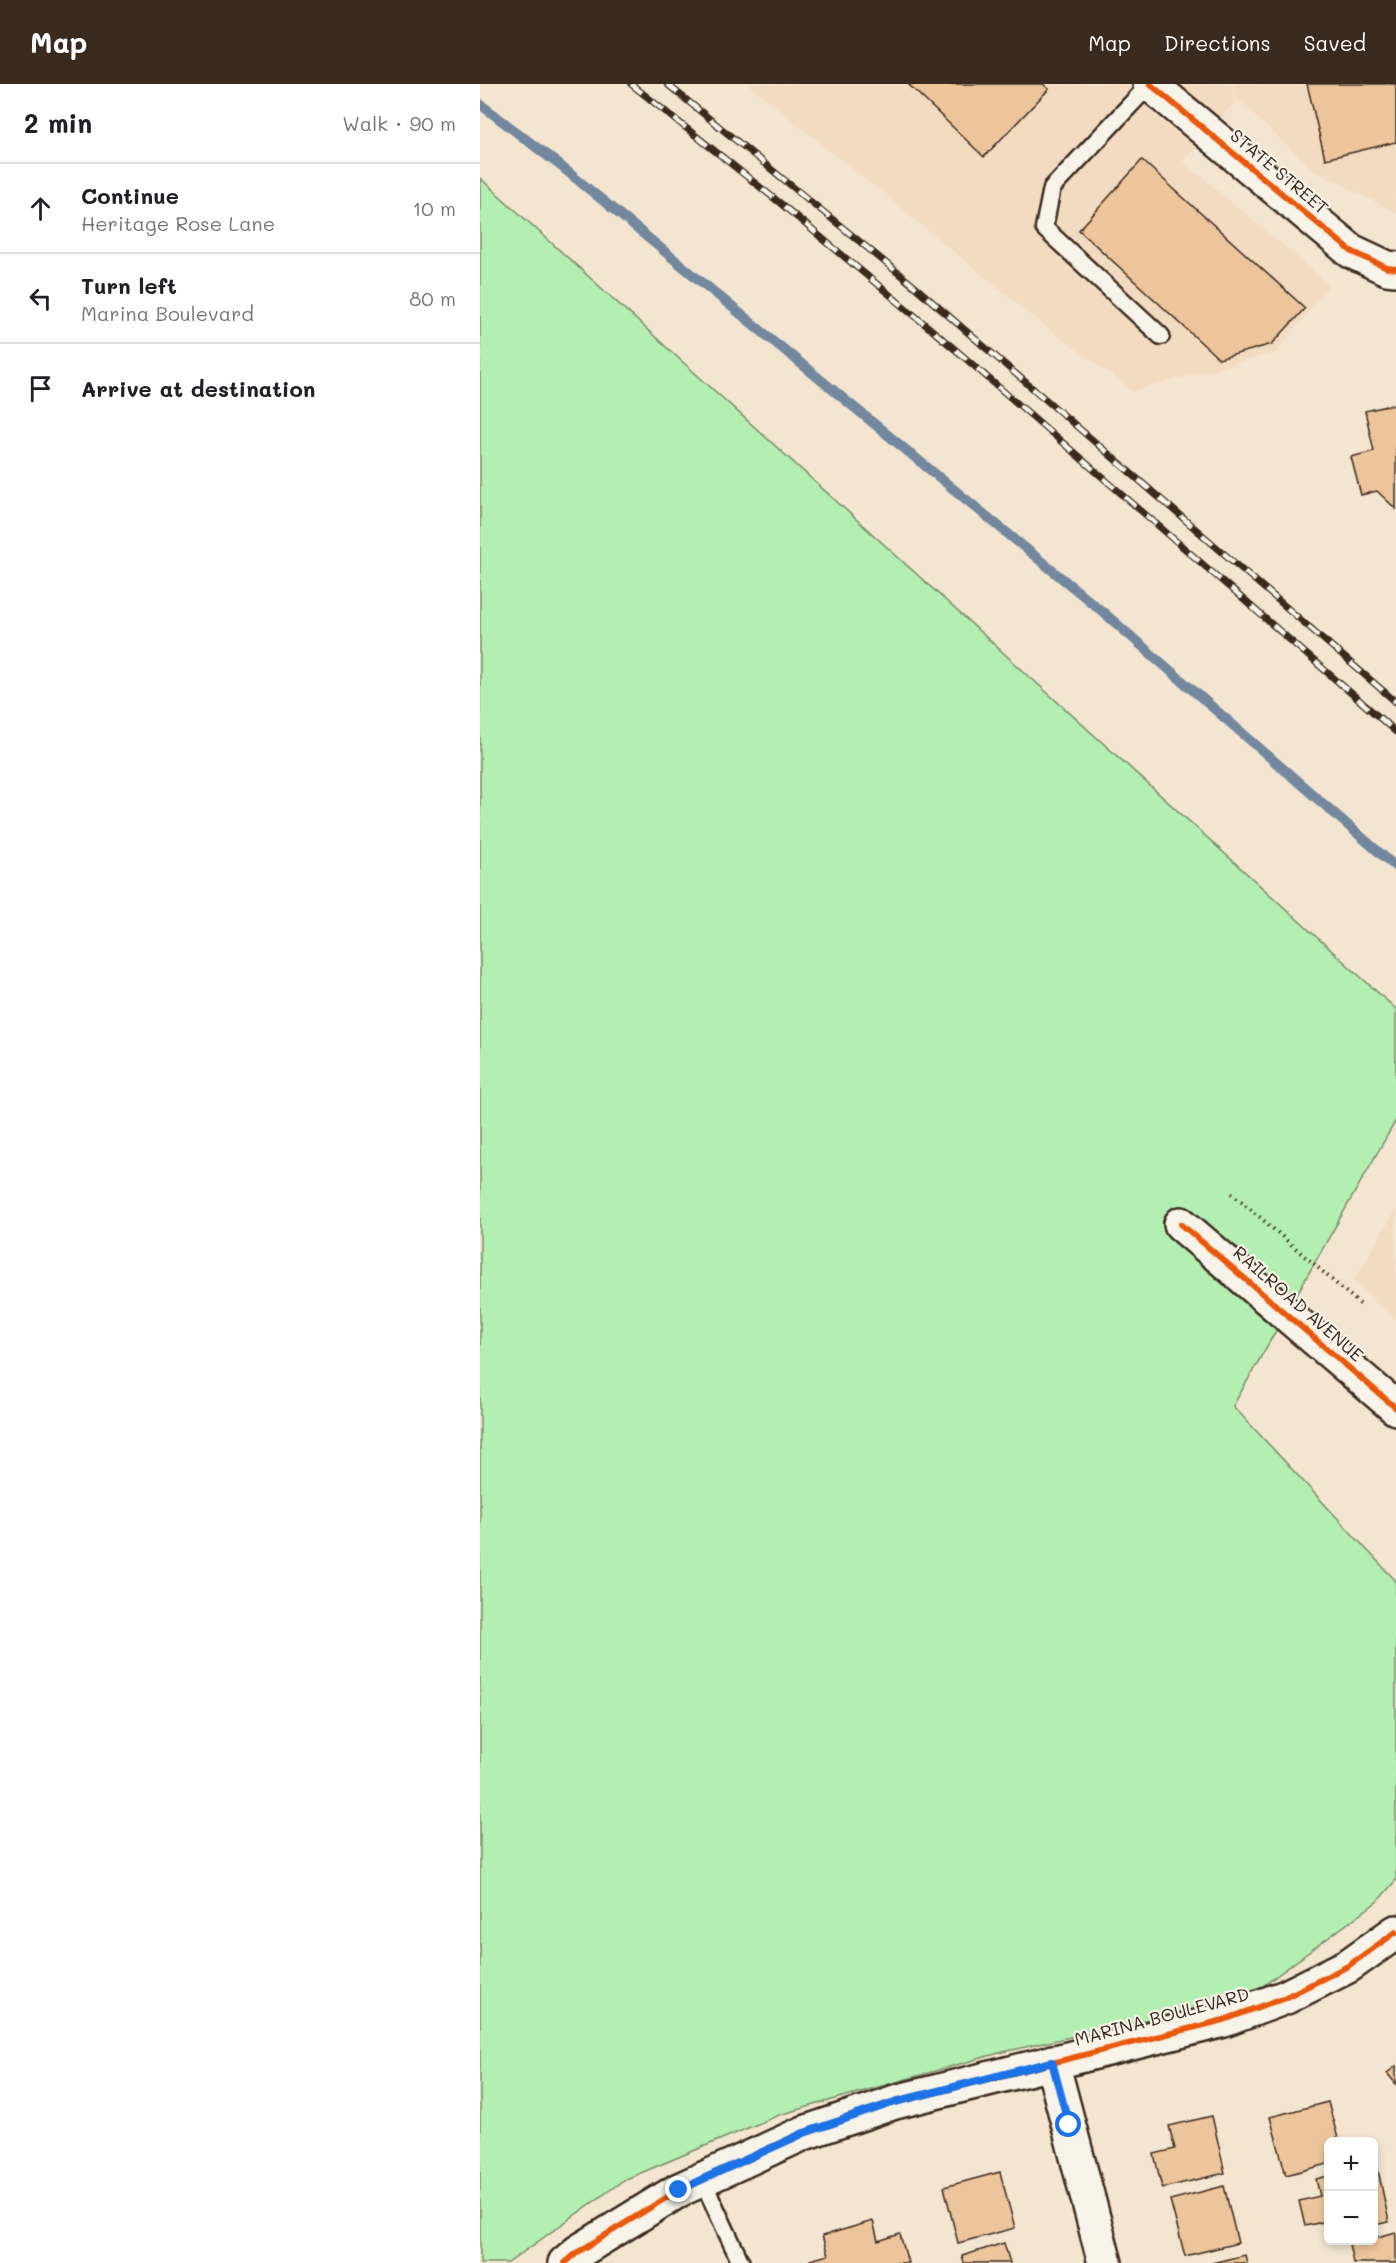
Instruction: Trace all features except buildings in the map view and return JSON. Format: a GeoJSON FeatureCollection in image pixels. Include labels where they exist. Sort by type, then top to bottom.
{"type":"FeatureCollection","features":[{"type":"Feature","properties":{"kind":"street","name":"STATE STREET"},"geometry":{"type":"LineString","coordinates":[[1150,84],[1351,251],[1387,268],[1396,269]]}},
{"type":"Feature","properties":{"kind":"street","name":"RAILROAD AVENUE"},"geometry":{"type":"LineString","coordinates":[[1181,1224],[1396,1408]]}},
{"type":"Feature","properties":{"kind":"street","name":"MARINA BOULEVARD"},"geometry":{"type":"LineString","coordinates":[[565,2263],[578,2252],[679,2190],[804,2133],[895,2102],[1224,2020],[1286,1997],[1348,1966],[1396,1932]]}},
{"type":"Feature","properties":{"kind":"street"},"geometry":{"type":"LineString","coordinates":[[1052,2062],[1105,2263]]}},
{"type":"Feature","properties":{"kind":"lane"},"geometry":{"type":"LineString","coordinates":[[1150,84],[1052,188],[1044,228],[1161,336]]}},
{"type":"Feature","properties":{"kind":"lane"},"geometry":{"type":"LineString","coordinates":[[702,2179],[741,2263]]}},
{"type":"Feature","properties":{"kind":"path"},"geometry":{"type":"LineString","coordinates":[[1233,1193],[1362,1306]]}},
{"type":"Feature","properties":{"kind":"shaded area"},"geometry":{"type":"Polygon","coordinates":[[[748,84],[1231,84],[1235,102],[1183,161],[1330,285],[1276,352],[1133,391],[1056,335],[748,84]]]}},
{"type":"Feature","properties":{"kind":"shaded area"},"geometry":{"type":"Polygon","coordinates":[[[1233,84],[1396,84],[1396,213],[1310,167],[1237,99],[1233,84]]]}},
{"type":"Feature","properties":{"kind":"shaded area"},"geometry":{"type":"Polygon","coordinates":[[[1396,1209],[1396,1319],[1354,1281],[1396,1209]]]}},
{"type":"Feature","properties":{"kind":"green space"},"geometry":{"type":"Polygon","coordinates":[[[480,178],[1396,1009],[1396,1120],[1233,1406],[1396,1581],[1396,1880],[1378,1901],[1248,1997],[999,2053],[779,2115],[624,2180],[508,2263],[480,2263],[480,178]]]}},
{"type":"Feature","properties":{"kind":"waterway"},"geometry":{"type":"LineString","coordinates":[[480,104],[562,167],[1103,612],[1396,867]]}},
{"type":"Feature","properties":{"kind":"railway"},"geometry":{"type":"LineString","coordinates":[[631,84],[780,203],[957,351],[1396,732]]}},
{"type":"Feature","properties":{"kind":"railway"},"geometry":{"type":"LineString","coordinates":[[667,84],[914,286],[1396,702]]}},
{"type":"Feature","properties":{"kind":"cycle path"},"geometry":{"type":"LineString","coordinates":[[1150,84],[1351,251],[1387,268],[1396,269]]}},
{"type":"Feature","properties":{"kind":"cycle path"},"geometry":{"type":"LineString","coordinates":[[1181,1224],[1396,1408]]}},
{"type":"Feature","properties":{"kind":"cycle path"},"geometry":{"type":"LineString","coordinates":[[565,2263],[578,2252],[679,2190],[804,2133],[895,2102],[1224,2020],[1286,1997],[1348,1966],[1396,1932]]}},
{"type":"Feature","properties":{"kind":"route"},"geometry":{"type":"LineString","coordinates":[[679,2190],[804,2133],[895,2102],[1052,2062],[1069,2125]]}}]}
